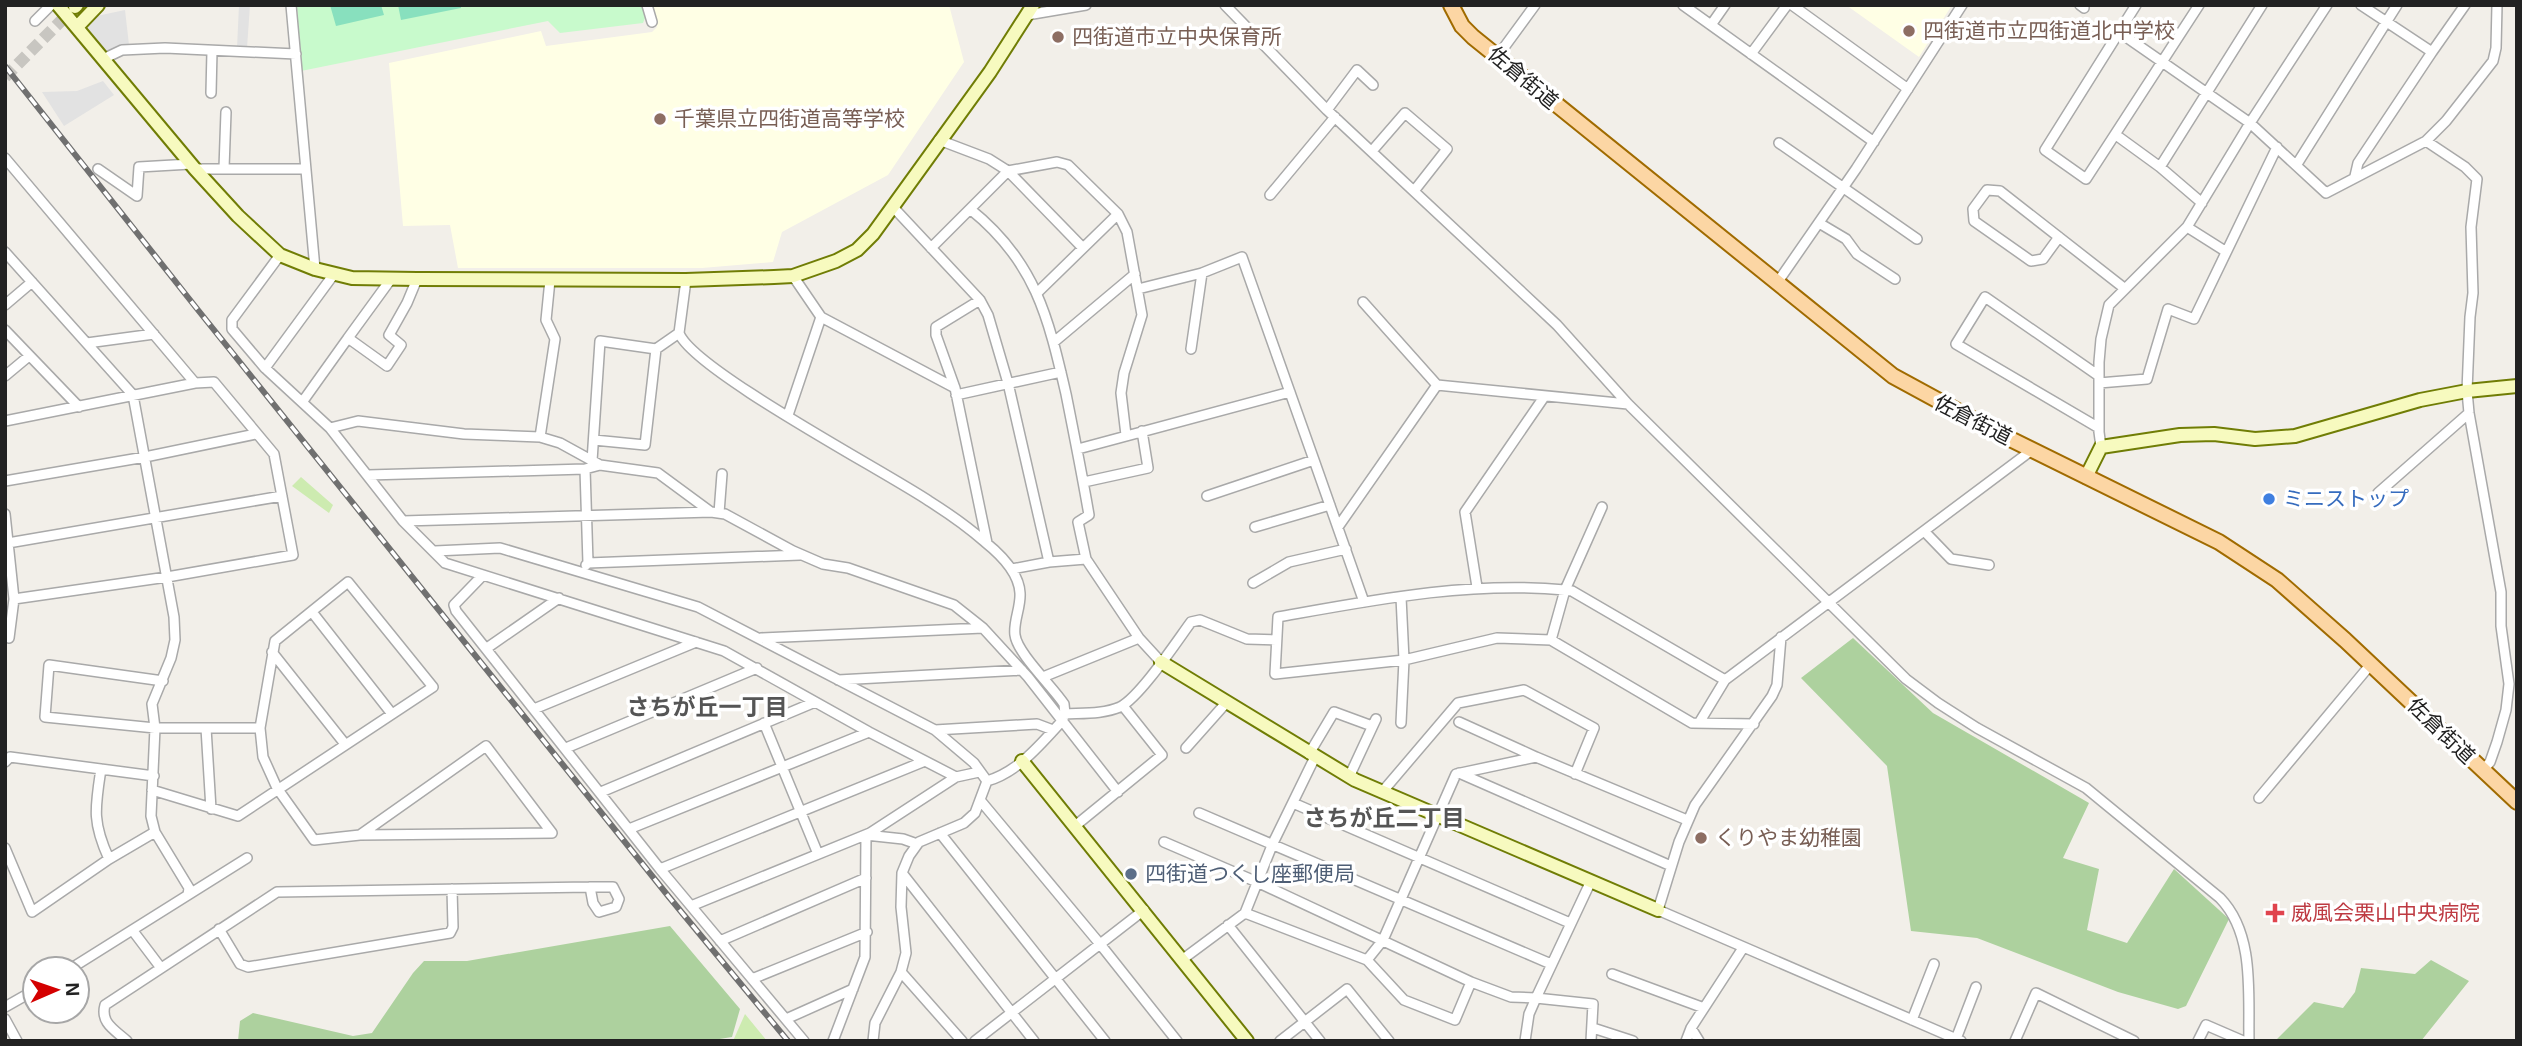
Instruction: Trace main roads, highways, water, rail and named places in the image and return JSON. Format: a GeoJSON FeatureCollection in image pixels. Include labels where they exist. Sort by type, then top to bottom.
{"type":"FeatureCollection","features":[{"type":"Feature","properties":{"kind":"main road","name":"佐倉街道"},"geometry":{"type":"LineString","coordinates":[[1451,5],[1462,26],[1497,57],[1893,376],[2032,450],[2219,542],[2288,589],[2517,802]]}},
{"type":"Feature","properties":{"kind":"tunnel"},"geometry":{"type":"LineString","coordinates":[[5,77],[72,10]]}},
{"type":"Feature","properties":{"kind":"railway"},"geometry":{"type":"LineString","coordinates":[[5,66],[669,897],[788,1041]]}},
{"type":"Feature","properties":{"kind":"place","name":"四街道市立四街道北中学校"},"geometry":{"type":"Point","coordinates":[1909,31]}},
{"type":"Feature","properties":{"kind":"place","name":"四街道市立中央保育所"},"geometry":{"type":"Point","coordinates":[1058,37]}},
{"type":"Feature","properties":{"kind":"place","name":"千葉県立四街道高等学校"},"geometry":{"type":"Point","coordinates":[660,119]}},
{"type":"Feature","properties":{"kind":"place","name":"ミニストップ"},"geometry":{"type":"Point","coordinates":[2269,499]}},
{"type":"Feature","properties":{"kind":"place","name":"くりやま幼稚園"},"geometry":{"type":"Point","coordinates":[1701,838]}},
{"type":"Feature","properties":{"kind":"place","name":"四街道つくし座郵便局"},"geometry":{"type":"Point","coordinates":[1131,874]}},
{"type":"Feature","properties":{"kind":"place","name":"威風会栗山中央病院"},"geometry":{"type":"Point","coordinates":[2275,913]}},
{"type":"Feature","properties":{"kind":"district","name":"さちが丘一丁目"},"geometry":{"type":"Point","coordinates":[707,707]}},
{"type":"Feature","properties":{"kind":"district","name":"さちが丘二丁目"},"geometry":{"type":"Point","coordinates":[1384,818]}}]}
